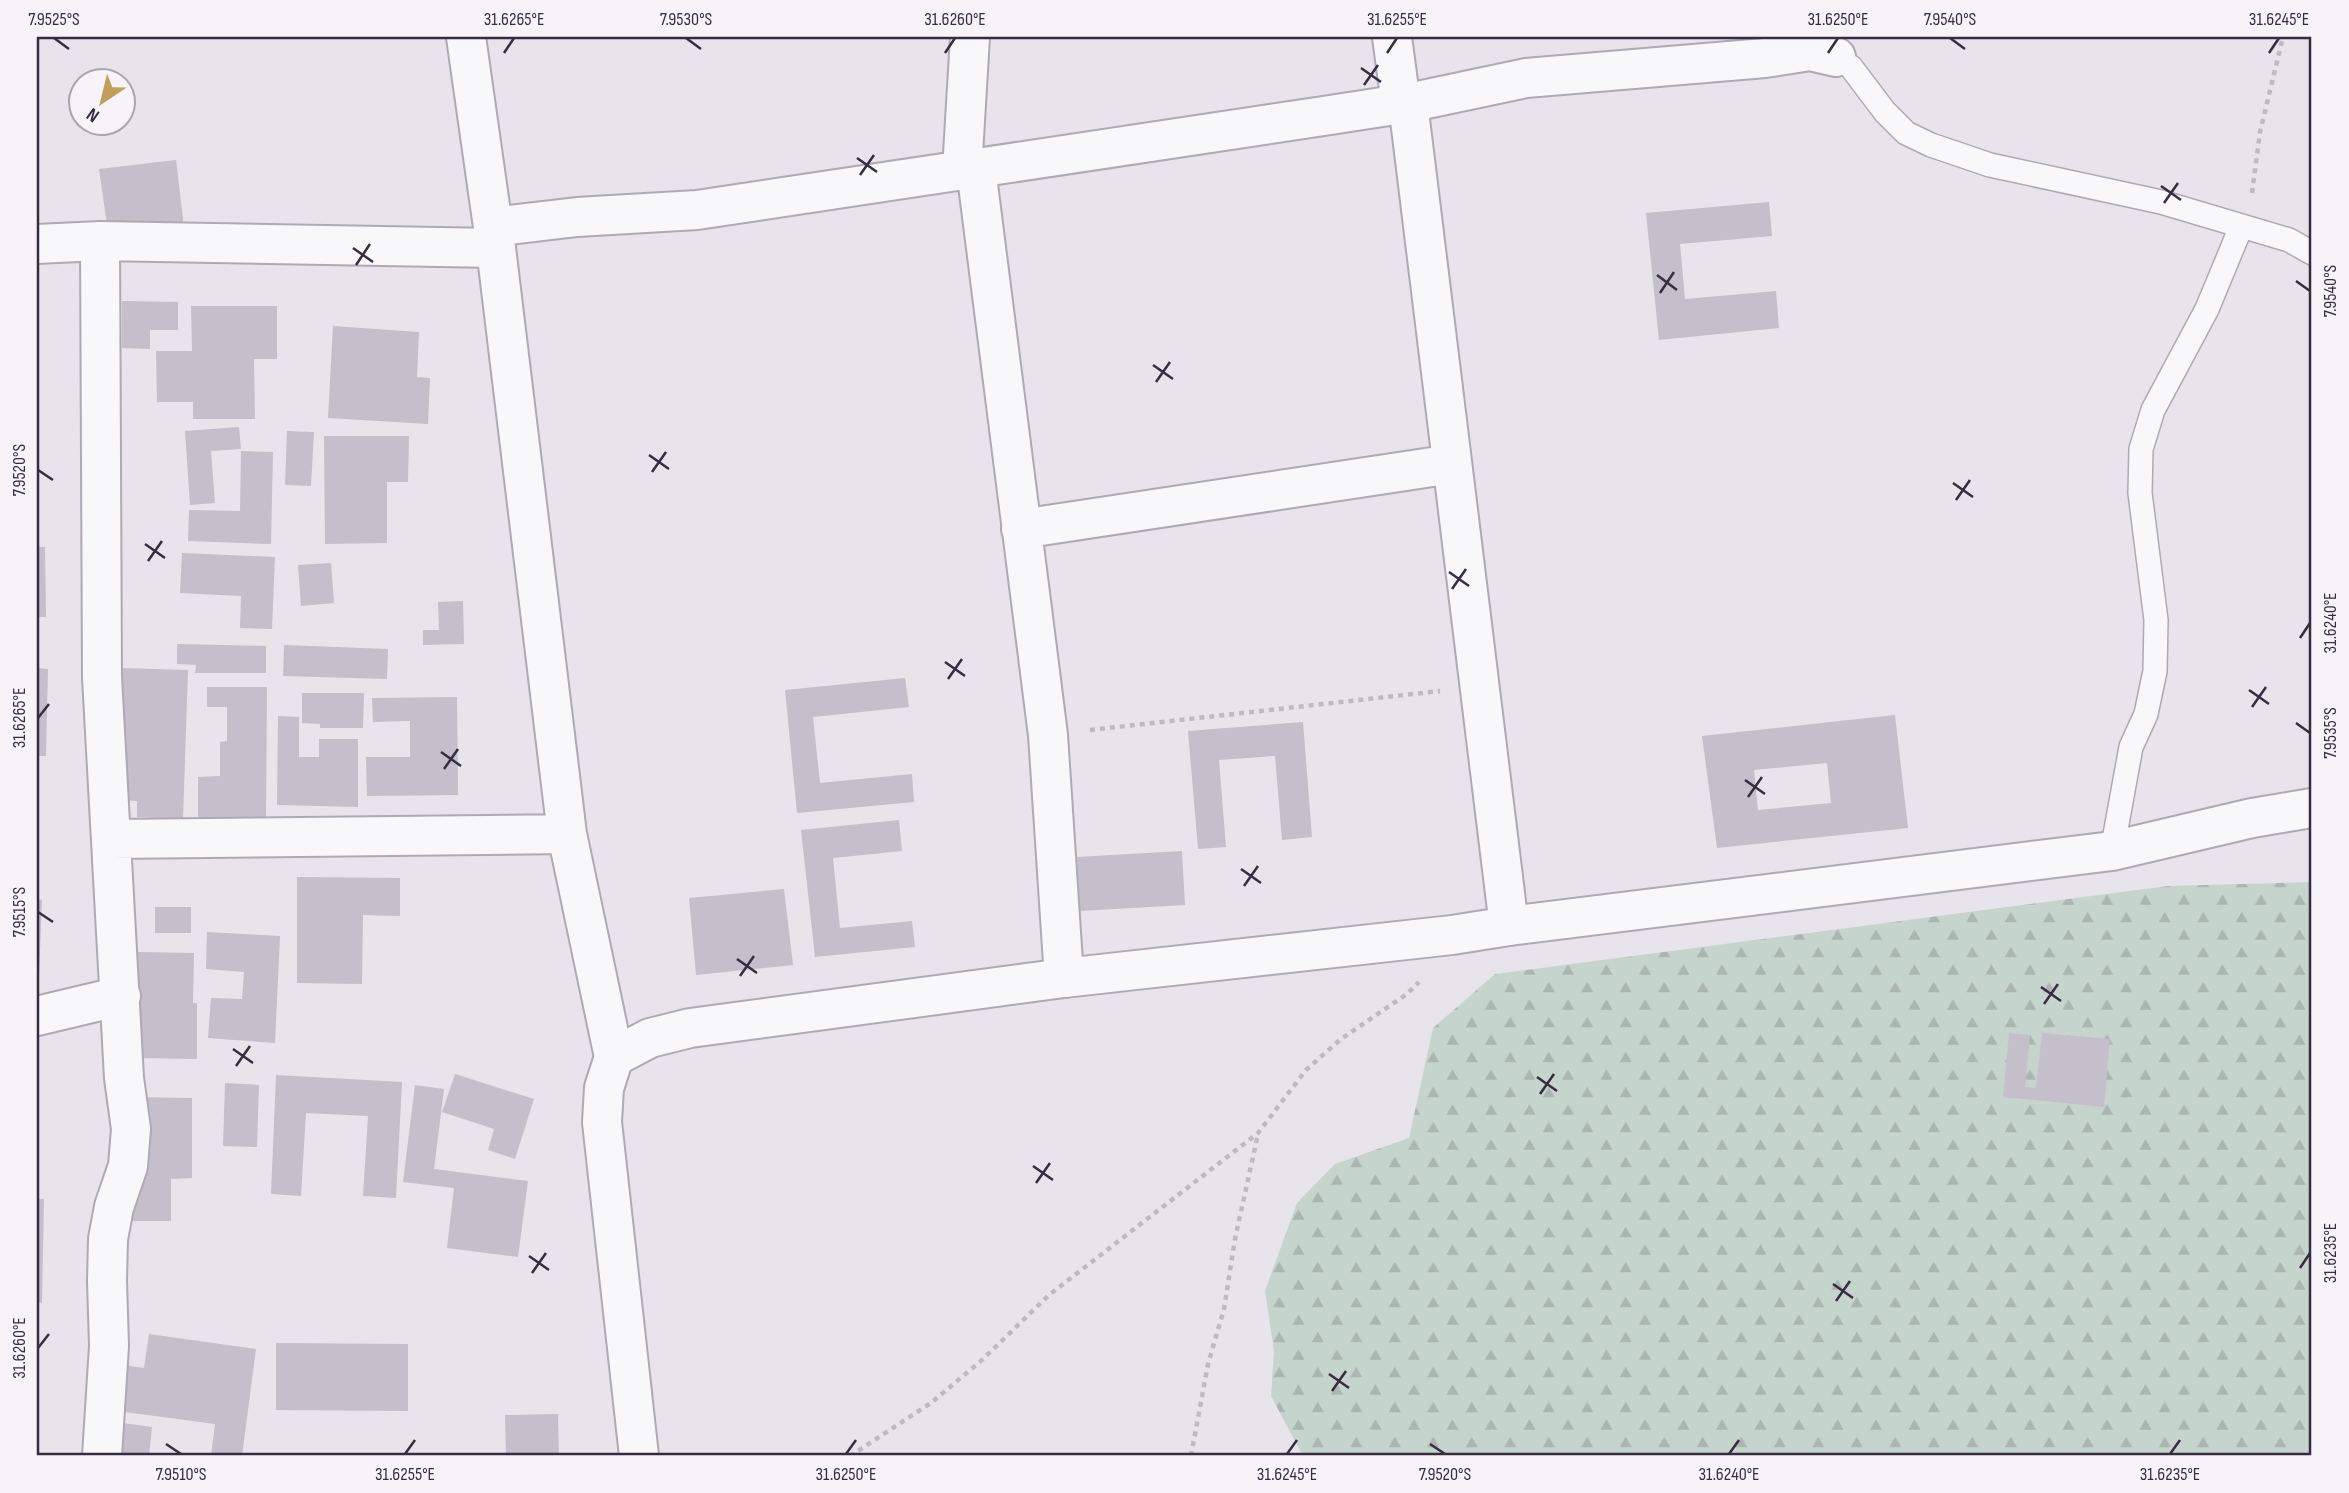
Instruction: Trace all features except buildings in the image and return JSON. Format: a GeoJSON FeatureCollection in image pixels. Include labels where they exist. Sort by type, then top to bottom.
{"type":"FeatureCollection","features":[{"type":"Feature","properties":{"kind":"street"},"geometry":{"type":"LineString","coordinates":[[466,37],[495,238],[567,834],[614,1057],[604,1088],[602,1122],[639,1456]]}},
{"type":"Feature","properties":{"kind":"street"},"geometry":{"type":"LineString","coordinates":[[970,37],[969,170],[1048,735],[1063,978]]}},
{"type":"Feature","properties":{"kind":"street"},"geometry":{"type":"LineString","coordinates":[[1392,37],[1404,104],[1452,464],[1508,926]]}},
{"type":"Feature","properties":{"kind":"street"},"geometry":{"type":"LineString","coordinates":[[37,244],[495,238],[577,217],[697,210],[1404,104],[1526,78],[1765,58],[1810,51],[1836,57]]}},
{"type":"Feature","properties":{"kind":"street"},"geometry":{"type":"LineString","coordinates":[[100,242],[102,677],[124,1078],[131,1129],[128,1166],[114,1207],[108,1239],[109,1346],[102,1456]]}},
{"type":"Feature","properties":{"kind":"street"},"geometry":{"type":"LineString","coordinates":[[1021,529],[1452,464]]}},
{"type":"Feature","properties":{"kind":"street"},"geometry":{"type":"LineString","coordinates":[[614,1057],[650,1038],[690,1028],[1063,978],[1451,935],[2112,851],[2252,818],[2312,808]]}},
{"type":"Feature","properties":{"kind":"street"},"geometry":{"type":"LineString","coordinates":[[112,839],[567,834]]}},
{"type":"Feature","properties":{"kind":"street"},"geometry":{"type":"LineString","coordinates":[[37,1016],[121,996]]}},
{"type":"Feature","properties":{"kind":"lane"},"geometry":{"type":"LineString","coordinates":[[1836,57],[1851,67],[1885,112],[1906,133],[1931,145],[1990,165],[2161,202],[2289,240],[2312,253]]}},
{"type":"Feature","properties":{"kind":"lane"},"geometry":{"type":"LineString","coordinates":[[2112,851],[2131,747],[2146,713],[2155,671],[2156,620],[2140,493],[2141,449],[2153,410],[2207,309],[2244,227]]}},
{"type":"Feature","properties":{"kind":"path"},"geometry":{"type":"LineString","coordinates":[[2244,227],[2260,132],[2283,37]]}},
{"type":"Feature","properties":{"kind":"path"},"geometry":{"type":"LineString","coordinates":[[1048,735],[1479,687]]}},
{"type":"Feature","properties":{"kind":"path"},"geometry":{"type":"LineString","coordinates":[[850,1456],[931,1403],[982,1360],[1049,1295],[1258,1133],[1306,1070],[1341,1039],[1407,994],[1424,976],[1451,935]]}},
{"type":"Feature","properties":{"kind":"path"},"geometry":{"type":"LineString","coordinates":[[1191,1456],[1208,1364],[1224,1308],[1258,1133]]}},
{"type":"Feature","properties":{"kind":"green space"},"geometry":{"type":"Polygon","coordinates":[[[2312,882],[2312,1456],[1303,1456],[1271,1396],[1274,1351],[1265,1291],[1297,1203],[1335,1164],[1409,1138],[1433,1028],[1495,974],[2168,886],[2312,882]]]}}]}
